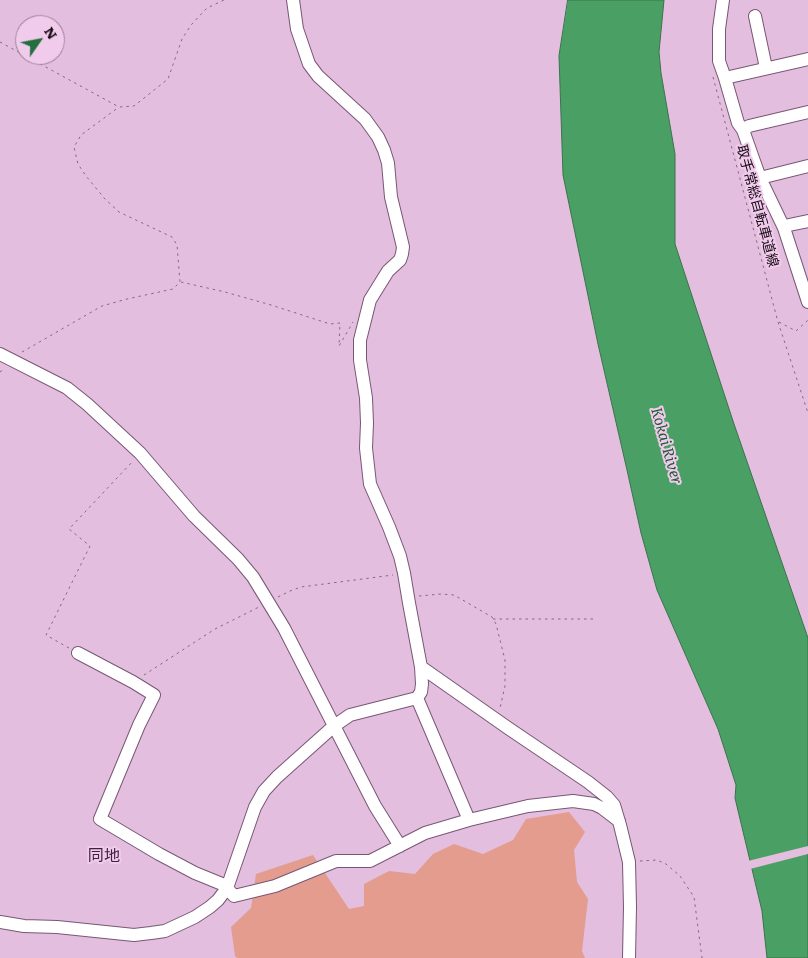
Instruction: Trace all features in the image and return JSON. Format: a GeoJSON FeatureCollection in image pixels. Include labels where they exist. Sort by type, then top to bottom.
{"type":"FeatureCollection","features":[{"type":"Feature","properties":{"kind":"street"},"geometry":{"type":"LineString","coordinates":[[293,0],[297,30],[308,64],[318,76],[365,119],[384,150],[388,163],[392,197],[404,247],[400,260],[388,271],[370,300],[360,340],[360,360],[366,398],[366,448],[370,484],[389,527],[404,573],[421,667],[422,684],[418,698],[469,820]]}},
{"type":"Feature","properties":{"kind":"street"},"geometry":{"type":"LineString","coordinates":[[723,0],[719,29],[719,61],[726,78],[738,123],[743,130],[760,178],[804,276],[808,302]]}},
{"type":"Feature","properties":{"kind":"street"},"geometry":{"type":"LineString","coordinates":[[755,16],[766,68]]}},
{"type":"Feature","properties":{"kind":"street"},"geometry":{"type":"LineString","coordinates":[[726,78],[808,59]]}},
{"type":"Feature","properties":{"kind":"street"},"geometry":{"type":"LineString","coordinates":[[743,130],[749,126],[808,112]]}},
{"type":"Feature","properties":{"kind":"street"},"geometry":{"type":"LineString","coordinates":[[760,178],[808,166]]}},
{"type":"Feature","properties":{"kind":"street"},"geometry":{"type":"LineString","coordinates":[[784,228],[788,225],[808,221]]}},
{"type":"Feature","properties":{"kind":"street"},"geometry":{"type":"LineString","coordinates":[[0,354],[66,388],[87,404],[140,453],[194,516],[238,559],[253,577],[284,628],[374,806],[400,846]]}},
{"type":"Feature","properties":{"kind":"street"},"geometry":{"type":"LineString","coordinates":[[78,653],[154,695],[138,725],[100,819],[159,854],[195,873],[222,884],[234,896],[275,886],[336,861],[370,861],[425,834],[469,820],[528,806],[573,801],[594,804],[619,822]]}},
{"type":"Feature","properties":{"kind":"street"},"geometry":{"type":"LineString","coordinates":[[421,667],[575,773],[607,797],[614,805],[629,862],[629,958]]}},
{"type":"Feature","properties":{"kind":"street"},"geometry":{"type":"LineString","coordinates":[[0,922],[24,926],[57,926],[134,935],[165,931],[195,917],[218,900],[227,888],[255,807],[264,791],[277,777],[334,726],[350,715],[418,698]]}},
{"type":"Feature","properties":{"kind":"path"},"geometry":{"type":"LineString","coordinates":[[0,42],[119,107],[134,106],[168,79],[182,39],[191,25],[207,8],[224,0]]}},
{"type":"Feature","properties":{"kind":"path","name":"取手常総自転車道線"},"geometry":{"type":"LineString","coordinates":[[712,73],[778,322],[808,413]]}},
{"type":"Feature","properties":{"kind":"path"},"geometry":{"type":"LineString","coordinates":[[0,372],[18,354],[102,306],[173,289],[180,282],[177,245],[172,236],[119,212],[105,199],[78,164],[74,147],[81,135],[119,107]]}},
{"type":"Feature","properties":{"kind":"path"},"geometry":{"type":"LineString","coordinates":[[180,282],[271,304],[330,324],[340,323],[339,346],[354,319]]}},
{"type":"Feature","properties":{"kind":"path"},"geometry":{"type":"LineString","coordinates":[[778,322],[796,331],[808,320]]}},
{"type":"Feature","properties":{"kind":"path"},"geometry":{"type":"LineString","coordinates":[[78,653],[46,634],[90,546],[69,529],[140,453]]}},
{"type":"Feature","properties":{"kind":"path"},"geometry":{"type":"LineString","coordinates":[[408,597],[440,594],[454,595],[493,618],[595,619]]}},
{"type":"Feature","properties":{"kind":"path"},"geometry":{"type":"LineString","coordinates":[[493,618],[505,660],[506,686],[497,721]]}},
{"type":"Feature","properties":{"kind":"path"},"geometry":{"type":"LineString","coordinates":[[629,862],[657,860],[666,864],[680,876],[694,897],[702,958]]}},
{"type":"Feature","properties":{"kind":"shaded area"},"geometry":{"type":"Polygon","coordinates":[[[569,812],[585,832],[574,850],[577,882],[588,899],[582,951],[585,958],[237,958],[235,956],[231,927],[251,908],[256,874],[313,855],[349,909],[364,906],[364,884],[389,871],[415,874],[433,854],[454,844],[483,854],[513,840],[526,819],[569,812]]]}},
{"type":"Feature","properties":{"kind":"water","name":"Kokai River"},"geometry":{"type":"Polygon","coordinates":[[[568,0],[664,0],[659,52],[675,154],[675,244],[734,424],[808,638],[808,958],[767,958],[762,911],[735,798],[736,785],[718,729],[657,590],[641,533],[598,344],[563,175],[559,56],[568,0]]]}},
{"type":"Feature","properties":{"kind":"pier"},"geometry":{"type":"Polygon","coordinates":[[[808,846],[808,854],[750,869],[748,861],[808,846]]]}},
{"type":"Feature","properties":{"kind":"district","name":"同地"},"geometry":{"type":"Point","coordinates":[104,856]}}]}
